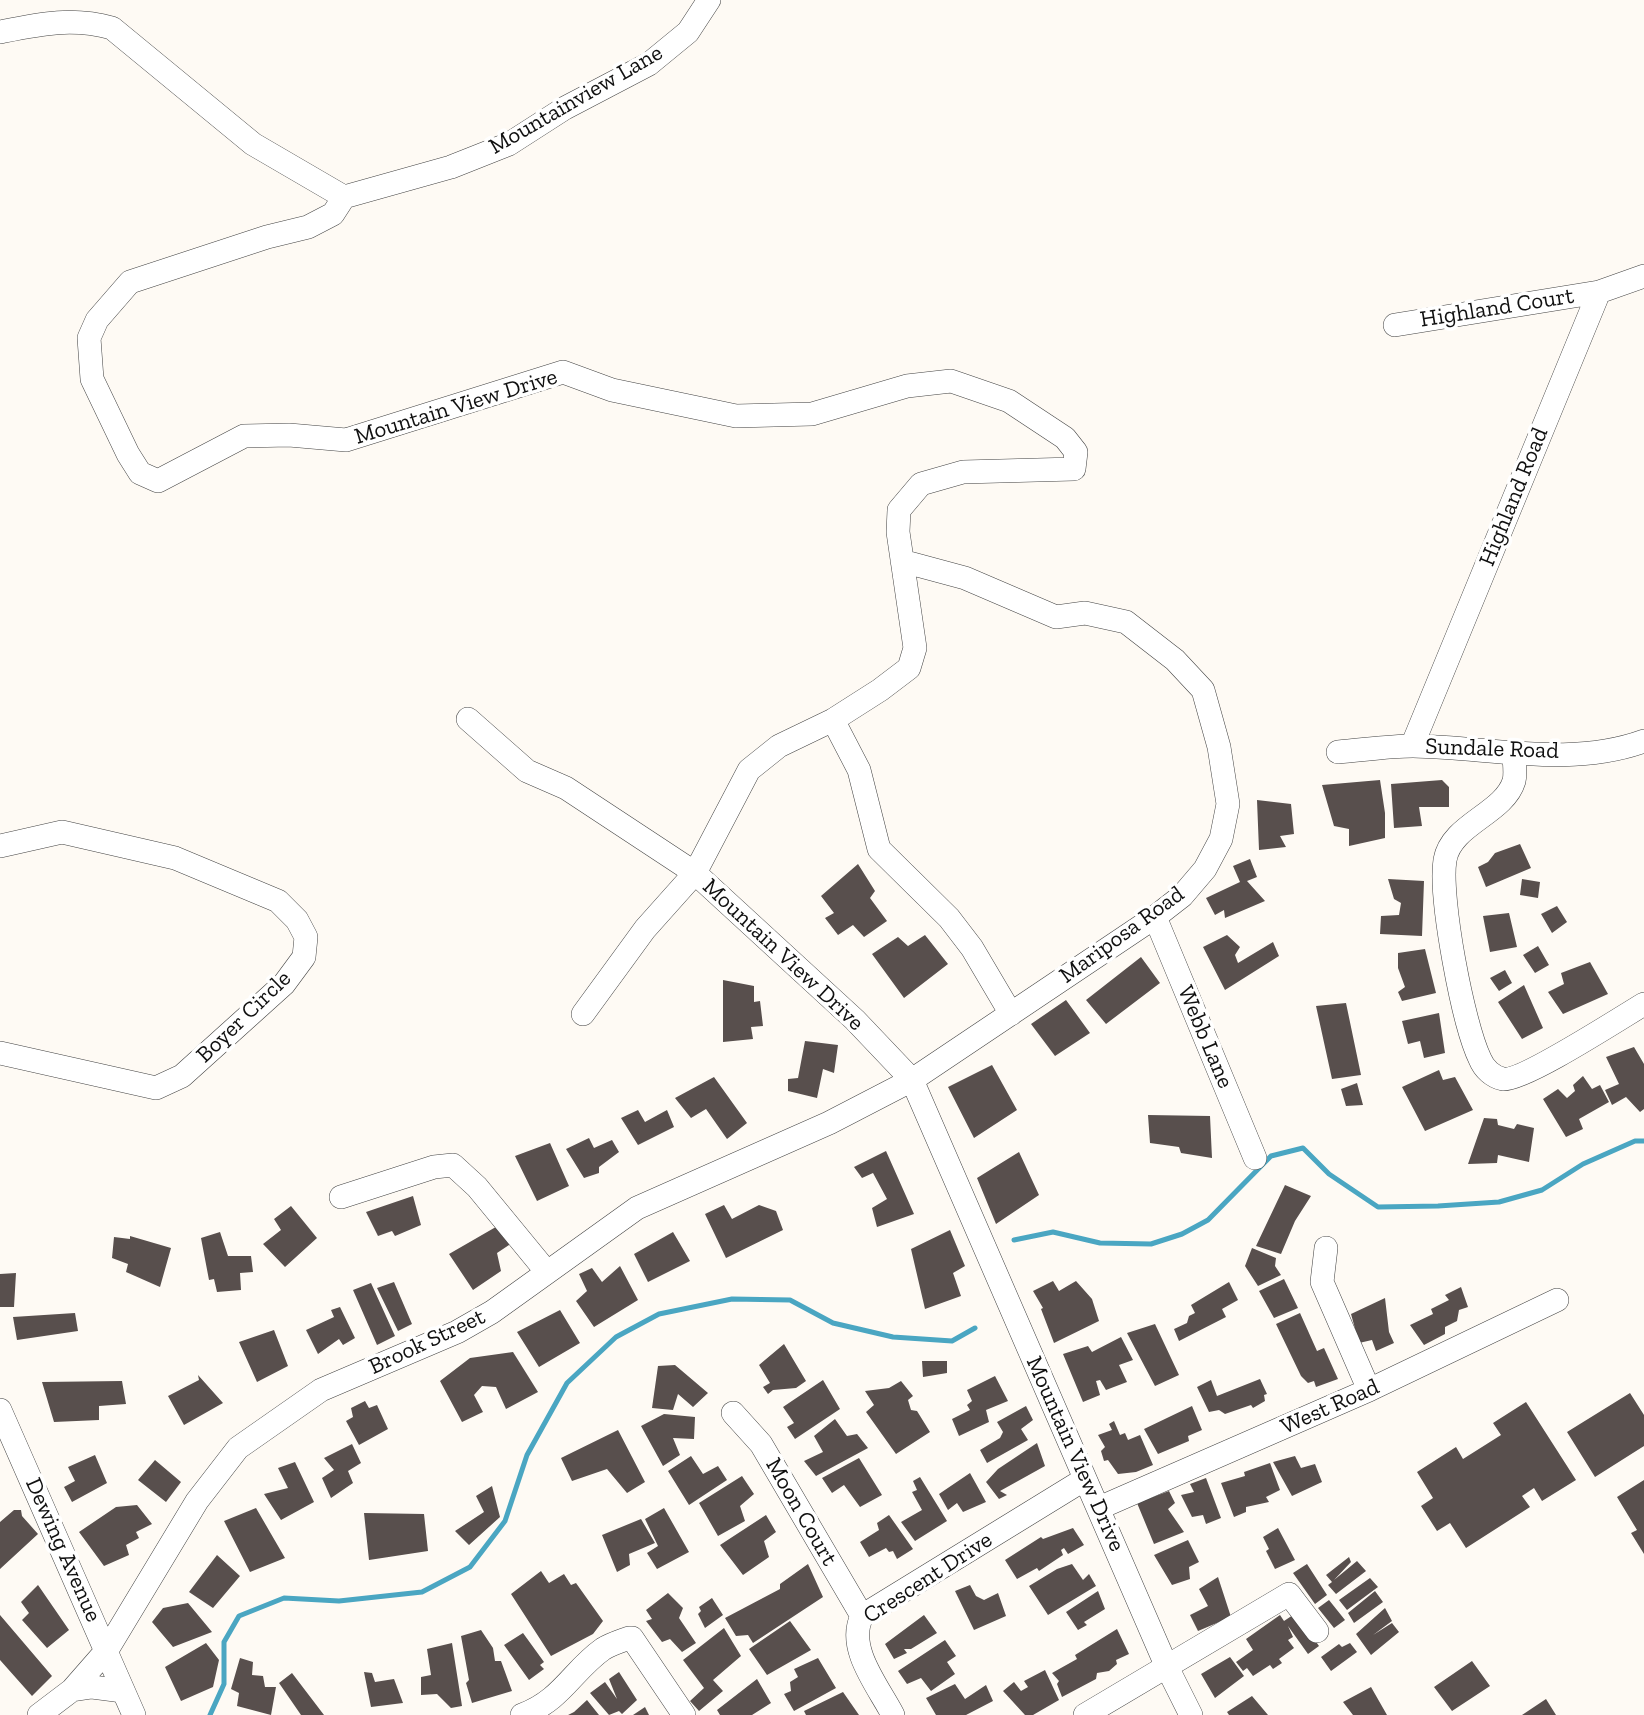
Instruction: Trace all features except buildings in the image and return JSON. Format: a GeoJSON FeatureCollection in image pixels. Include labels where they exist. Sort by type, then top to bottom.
{"type":"FeatureCollection","features":[{"type":"Feature","properties":{"kind":"street","name":"Mountainview Lane"},"geometry":{"type":"LineString","coordinates":[[344,197],[451,167],[509,144],[565,108],[649,64],[688,32],[709,0]]}},
{"type":"Feature","properties":{"kind":"street"},"geometry":{"type":"LineString","coordinates":[[0,32],[42,24],[85,21],[112,28],[253,144],[344,197]]}},
{"type":"Feature","properties":{"kind":"street","name":"Mountain View Drive"},"geometry":{"type":"LineString","coordinates":[[344,197],[333,214],[308,227],[267,237],[130,282],[97,320],[89,338],[92,379],[140,473],[158,481],[244,436],[289,435],[346,440],[563,372],[612,390],[736,415],[812,414],[907,386],[951,382],[1009,401],[1065,438],[1076,452],[1074,469],[964,472],[922,484],[899,510],[902,561],[915,648],[909,667],[833,720],[779,746],[748,770],[695,873],[855,1020],[912,1080],[1166,1665],[1191,1715]]}},
{"type":"Feature","properties":{"kind":"street"},"geometry":{"type":"LineString","coordinates":[[1599,292],[1644,276]]}},
{"type":"Feature","properties":{"kind":"street","name":"Highland Court"},"geometry":{"type":"LineString","coordinates":[[1395,325],[1599,292]]}},
{"type":"Feature","properties":{"kind":"street","name":"Highland Road"},"geometry":{"type":"LineString","coordinates":[[1412,746],[1599,292]]}},
{"type":"Feature","properties":{"kind":"street","name":"Mariposa Road"},"geometry":{"type":"LineString","coordinates":[[902,561],[965,578],[1056,617],[1085,613],[1126,622],[1175,660],[1203,690],[1219,747],[1228,804],[1221,838],[1205,869],[1182,896],[912,1080]]}},
{"type":"Feature","properties":{"kind":"street"},"geometry":{"type":"LineString","coordinates":[[468,719],[527,771],[566,788],[695,873],[645,929],[583,1014]]}},
{"type":"Feature","properties":{"kind":"street"},"geometry":{"type":"LineString","coordinates":[[833,720],[859,769],[879,849],[949,918],[972,948],[1011,1014]]}},
{"type":"Feature","properties":{"kind":"street","name":"Sundale Road"},"geometry":{"type":"LineString","coordinates":[[1338,752],[1412,746],[1514,754],[1599,752],[1644,741]]}},
{"type":"Feature","properties":{"kind":"street"},"geometry":{"type":"LineString","coordinates":[[1514,754],[1514,781],[1498,803],[1454,841],[1445,859],[1447,914],[1455,961],[1480,1060],[1491,1074],[1506,1079],[1528,1072],[1644,1004]]}},
{"type":"Feature","properties":{"kind":"street","name":"Boyer Circle"},"geometry":{"type":"LineString","coordinates":[[0,846],[62,832],[175,858],[278,901],[297,920],[306,937],[304,957],[284,984],[182,1076],[156,1088],[0,1053]]}},
{"type":"Feature","properties":{"kind":"street","name":"Webb Lane"},"geometry":{"type":"LineString","coordinates":[[1155,916],[1255,1158]]}},
{"type":"Feature","properties":{"kind":"street","name":"Brook Street"},"geometry":{"type":"LineString","coordinates":[[39,1715],[72,1690],[107,1650],[197,1502],[238,1448],[321,1390],[457,1332],[492,1312],[637,1208],[829,1123],[912,1080]]}},
{"type":"Feature","properties":{"kind":"street"},"geometry":{"type":"LineString","coordinates":[[341,1197],[433,1167],[453,1165],[477,1187],[546,1272]]}},
{"type":"Feature","properties":{"kind":"street"},"geometry":{"type":"LineString","coordinates":[[1326,1248],[1322,1282],[1369,1390]]}},
{"type":"Feature","properties":{"kind":"street","name":"West Road"},"geometry":{"type":"LineString","coordinates":[[1100,1508],[1369,1390],[1557,1300]]}},
{"type":"Feature","properties":{"kind":"street","name":"Dewing Avenue"},"geometry":{"type":"LineString","coordinates":[[0,1410],[134,1715]]}},
{"type":"Feature","properties":{"kind":"street","name":"Moon Court"},"geometry":{"type":"LineString","coordinates":[[733,1413],[761,1444],[862,1616]]}},
{"type":"Feature","properties":{"kind":"street","name":"Crescent Drive"},"geometry":{"type":"LineString","coordinates":[[893,1715],[857,1647],[855,1629],[862,1616],[1085,1479]]}},
{"type":"Feature","properties":{"kind":"street"},"geometry":{"type":"LineString","coordinates":[[1085,1715],[1289,1594],[1317,1631]]}},
{"type":"Feature","properties":{"kind":"street"},"geometry":{"type":"LineString","coordinates":[[522,1715],[538,1709],[559,1695],[603,1649],[629,1638],[632,1638],[684,1715]]}},
{"type":"Feature","properties":{"kind":"street"},"geometry":{"type":"LineString","coordinates":[[72,1690],[92,1687],[123,1691]]}},
{"type":"Feature","properties":{"kind":"waterway"},"geometry":{"type":"LineString","coordinates":[[1014,1240],[1053,1232],[1100,1243],[1151,1244],[1182,1234],[1208,1220],[1271,1156],[1303,1148],[1329,1174],[1378,1207],[1438,1206],[1499,1202],[1542,1190],[1583,1164],[1635,1141],[1644,1141]]}},
{"type":"Feature","properties":{"kind":"waterway"},"geometry":{"type":"LineString","coordinates":[[210,1715],[224,1684],[224,1642],[239,1616],[284,1598],[339,1601],[422,1592],[470,1567],[505,1521],[527,1455],[567,1383],[616,1337],[659,1314],[732,1299],[790,1300],[833,1323],[893,1337],[952,1341],[975,1328]]}}]}
